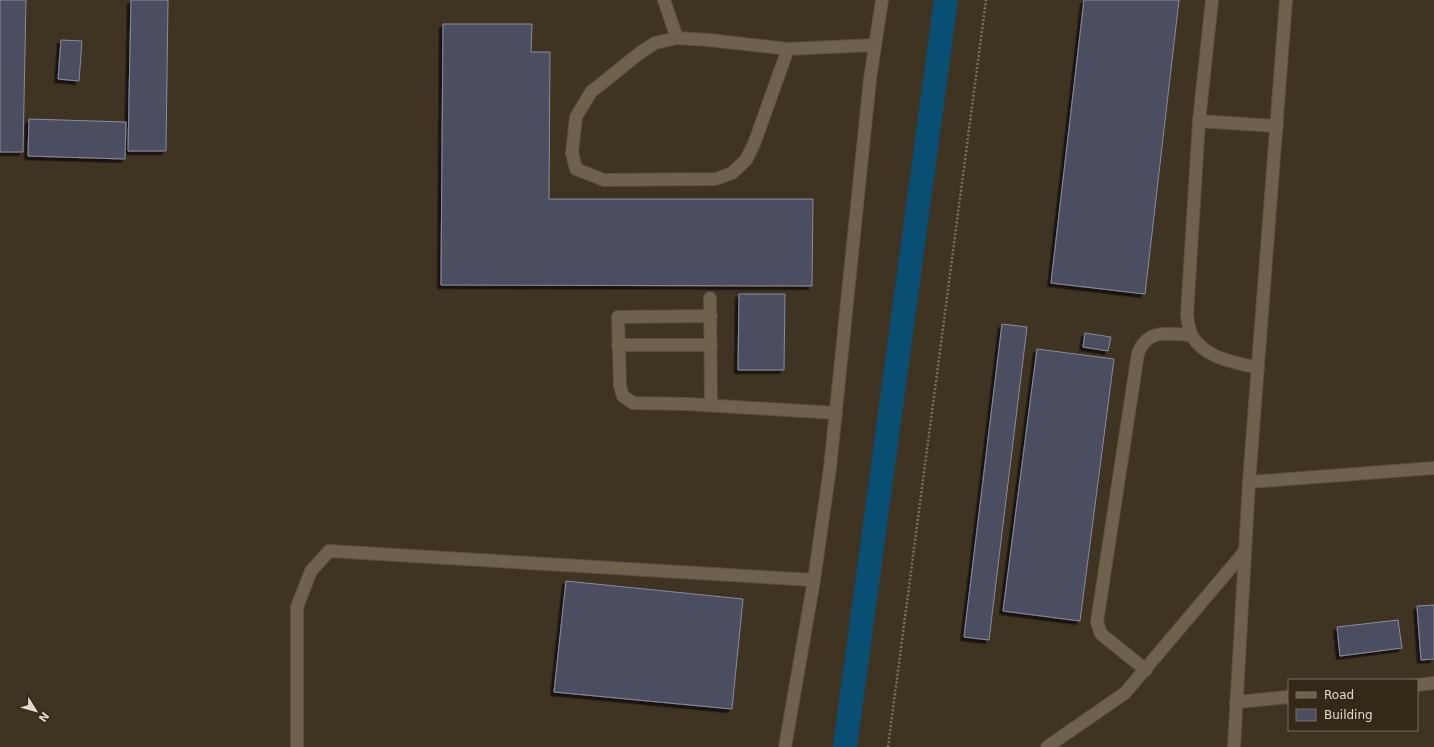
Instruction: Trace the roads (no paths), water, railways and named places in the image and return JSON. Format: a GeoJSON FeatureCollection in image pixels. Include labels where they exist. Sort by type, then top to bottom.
{"type":"FeatureCollection","features":[{"type":"Feature","properties":{"kind":"lane"},"geometry":{"type":"LineString","coordinates":[[664,0],[677,38]]}},
{"type":"Feature","properties":{"kind":"lane"},"geometry":{"type":"LineString","coordinates":[[785,747],[814,580],[836,413],[869,87],[882,0]]}},
{"type":"Feature","properties":{"kind":"lane"},"geometry":{"type":"LineString","coordinates":[[1212,0],[1199,121],[1187,315],[1191,335],[1204,350],[1223,360],[1258,368]]}},
{"type":"Feature","properties":{"kind":"lane"},"geometry":{"type":"LineString","coordinates":[[1234,747],[1249,482],[1287,2]]}},
{"type":"Feature","properties":{"kind":"lane"},"geometry":{"type":"LineString","coordinates":[[788,49],[754,144],[746,160],[732,173],[716,179],[604,180],[576,169],[572,153],[576,117],[591,92],[641,52],[655,43],[677,38],[788,49],[875,45]]}},
{"type":"Feature","properties":{"kind":"lane"},"geometry":{"type":"LineString","coordinates":[[1199,121],[1277,126]]}},
{"type":"Feature","properties":{"kind":"lane"},"geometry":{"type":"LineString","coordinates":[[710,298],[712,405]]}},
{"type":"Feature","properties":{"kind":"lane"},"geometry":{"type":"LineString","coordinates":[[710,316],[618,318],[620,386],[623,396],[633,403],[712,405],[836,413]]}},
{"type":"Feature","properties":{"kind":"lane"},"geometry":{"type":"LineString","coordinates":[[1146,670],[1100,634],[1097,622],[1138,353],[1141,345],[1157,334],[1191,335]]}},
{"type":"Feature","properties":{"kind":"lane"},"geometry":{"type":"LineString","coordinates":[[618,345],[711,345]]}},
{"type":"Feature","properties":{"kind":"lane"},"geometry":{"type":"LineString","coordinates":[[1249,482],[1434,468]]}},
{"type":"Feature","properties":{"kind":"lane"},"geometry":{"type":"LineString","coordinates":[[297,747],[297,607],[311,571],[329,551],[814,580]]}},
{"type":"Feature","properties":{"kind":"lane"},"geometry":{"type":"LineString","coordinates":[[1046,747],[1125,693],[1245,551]]}},
{"type":"Feature","properties":{"kind":"lane"},"geometry":{"type":"LineString","coordinates":[[1418,685],[1434,683]]}},
{"type":"Feature","properties":{"kind":"lane"},"geometry":{"type":"LineString","coordinates":[[1236,702],[1288,697]]}},
{"type":"Feature","properties":{"kind":"waterway"},"geometry":{"type":"LineString","coordinates":[[845,747],[946,0]]}}]}
